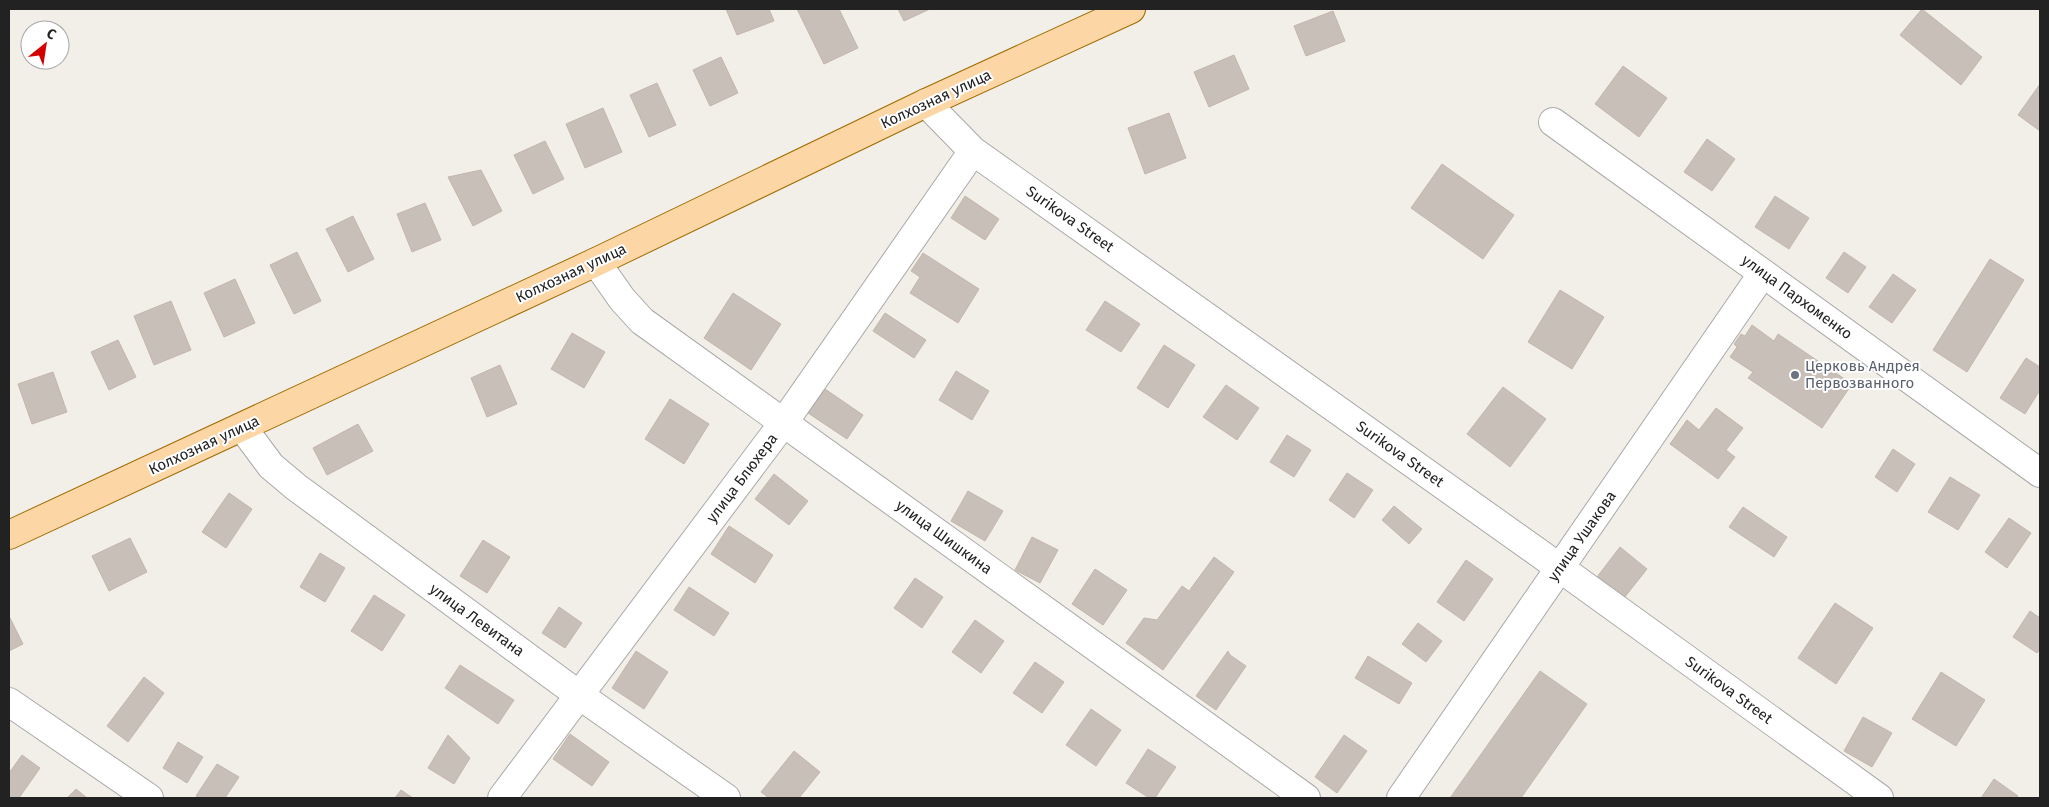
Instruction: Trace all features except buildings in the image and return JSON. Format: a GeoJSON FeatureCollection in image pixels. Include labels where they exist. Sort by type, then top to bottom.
{"type":"FeatureCollection","features":[{"type":"Feature","properties":{"kind":"main road","name":"Колхозная улица"},"geometry":{"type":"LineString","coordinates":[[9,535],[596,262],[926,103],[1131,9]]}},
{"type":"Feature","properties":{"kind":"street","name":"Surikova Street"},"geometry":{"type":"LineString","coordinates":[[926,103],[973,150],[1879,798]]}},
{"type":"Feature","properties":{"kind":"street","name":"улица Пархоменко"},"geometry":{"type":"LineString","coordinates":[[1553,122],[2040,473]]}},
{"type":"Feature","properties":{"kind":"street","name":"улица Блюхера"},"geometry":{"type":"LineString","coordinates":[[502,798],[784,422],[973,150]]}},
{"type":"Feature","properties":{"kind":"street","name":"улица Шишкина"},"geometry":{"type":"LineString","coordinates":[[596,262],[622,299],[642,321],[1306,798]]}},
{"type":"Feature","properties":{"kind":"street","name":"улица Ушакова"},"geometry":{"type":"LineString","coordinates":[[1401,798],[1764,273]]}},
{"type":"Feature","properties":{"kind":"street","name":"улица Левитана"},"geometry":{"type":"LineString","coordinates":[[242,427],[271,466],[296,488],[579,695],[726,798]]}},
{"type":"Feature","properties":{"kind":"street"},"geometry":{"type":"LineString","coordinates":[[9,702],[150,798]]}},
{"type":"Feature","properties":{"kind":"place","name":"Церковь Андрея Первозванного"},"geometry":{"type":"Point","coordinates":[1795,375]}}]}
